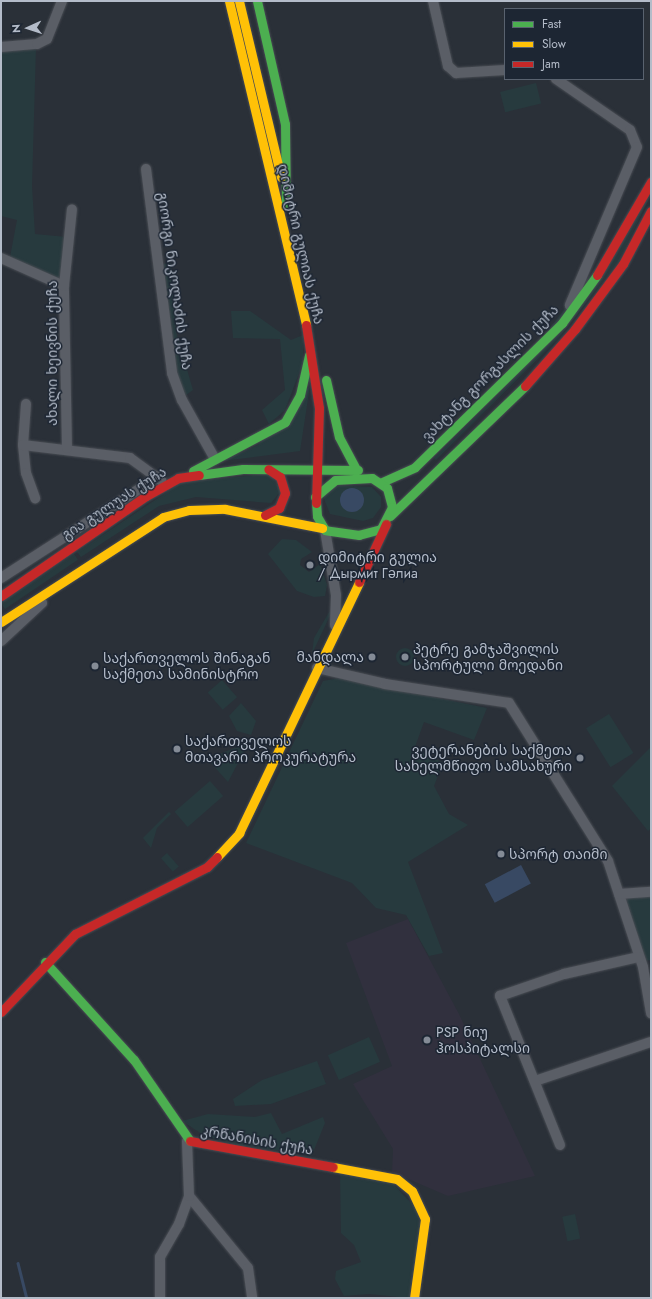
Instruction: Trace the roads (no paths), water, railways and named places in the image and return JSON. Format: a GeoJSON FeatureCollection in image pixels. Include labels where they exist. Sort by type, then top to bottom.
{"type":"FeatureCollection","features":[{"type":"Feature","properties":{"kind":"main road","name":"დიმიტრი გულიას ქუჩა"},"geometry":{"type":"LineString","coordinates":[[229,1],[310,342],[318,403],[315,497]]}},
{"type":"Feature","properties":{"kind":"main road","name":"დიმიტრი გულიას ქუჩა"},"geometry":{"type":"LineString","coordinates":[[239,1],[339,437],[356,469]]}},
{"type":"Feature","properties":{"kind":"main road","name":"დიმიტრი გულიას ქუჩა"},"geometry":{"type":"LineString","coordinates":[[257,1],[285,124],[283,190]]}},
{"type":"Feature","properties":{"kind":"main road","name":"ვახტანგ გორგასლის ქუჩა"},"geometry":{"type":"LineString","coordinates":[[382,482],[415,467],[562,323],[612,255],[651,182]]}},
{"type":"Feature","properties":{"kind":"main road","name":"ვახტანგ გორგასლის ქუჩა"},"geometry":{"type":"LineString","coordinates":[[390,516],[521,390],[575,329],[623,264],[651,211]]}},
{"type":"Feature","properties":{"kind":"main road"},"geometry":{"type":"LineString","coordinates":[[178,478],[285,422],[300,395],[310,342]]}},
{"type":"Feature","properties":{"kind":"main road","name":"გია გულუას ქუჩა"},"geometry":{"type":"LineString","coordinates":[[1,596],[162,480],[268,469],[316,467],[356,469],[372,478]]}},
{"type":"Feature","properties":{"kind":"main road"},"geometry":{"type":"LineString","coordinates":[[265,515],[279,508],[285,493],[280,477],[268,469]]}},
{"type":"Feature","properties":{"kind":"main road"},"geometry":{"type":"LineString","coordinates":[[1,1000],[46,962],[75,934],[216,860],[239,833],[317,668],[335,626],[390,516],[390,494],[382,482],[372,478],[335,480],[324,486],[315,497],[323,529]]}},
{"type":"Feature","properties":{"kind":"main road"},"geometry":{"type":"LineString","coordinates":[[1,622],[163,517],[219,509],[265,515],[323,529],[359,535],[376,531],[386,524]]}},
{"type":"Feature","properties":{"kind":"main road"},"geometry":{"type":"LineString","coordinates":[[1,1012],[46,962]]}},
{"type":"Feature","properties":{"kind":"main road","name":"კრწანისის ქუჩა"},"geometry":{"type":"LineString","coordinates":[[46,962],[134,1060],[187,1141],[397,1179],[412,1191],[426,1219],[414,1298]]}},
{"type":"Feature","properties":{"kind":"street"},"geometry":{"type":"LineString","coordinates":[[1,47],[37,44],[46,39],[62,1]]}},
{"type":"Feature","properties":{"kind":"street"},"geometry":{"type":"LineString","coordinates":[[433,1],[448,66],[456,73],[504,70]]}},
{"type":"Feature","properties":{"kind":"street"},"geometry":{"type":"LineString","coordinates":[[557,80],[630,130],[637,147],[562,323]]}},
{"type":"Feature","properties":{"kind":"street","name":"გიორგი ნიკოლაძის ქუჩა"},"geometry":{"type":"LineString","coordinates":[[146,169],[172,373],[182,400],[215,459]]}},
{"type":"Feature","properties":{"kind":"street","name":"ახალი ხეივნის ქუჩა"},"geometry":{"type":"LineString","coordinates":[[67,448],[64,286],[72,209]]}},
{"type":"Feature","properties":{"kind":"street"},"geometry":{"type":"LineString","coordinates":[[1,258],[64,286]]}},
{"type":"Feature","properties":{"kind":"street"},"geometry":{"type":"LineString","coordinates":[[26,404],[23,445],[26,473],[35,498]]}},
{"type":"Feature","properties":{"kind":"street","name":"ახალი ხეივნის ქუჩა"},"geometry":{"type":"LineString","coordinates":[[23,445],[67,448],[130,458],[162,480]]}},
{"type":"Feature","properties":{"kind":"street","name":"გია გულუას ქუჩა"},"geometry":{"type":"LineString","coordinates":[[1,578],[162,480]]}},
{"type":"Feature","properties":{"kind":"street"},"geometry":{"type":"LineString","coordinates":[[323,529],[336,595],[335,626]]}},
{"type":"Feature","properties":{"kind":"street"},"geometry":{"type":"LineString","coordinates":[[1,641],[55,588]]}},
{"type":"Feature","properties":{"kind":"street"},"geometry":{"type":"LineString","coordinates":[[317,668],[385,684],[509,703],[605,855],[639,957],[647,967],[651,1013]]}},
{"type":"Feature","properties":{"kind":"street"},"geometry":{"type":"LineString","coordinates":[[619,894],[651,892]]}},
{"type":"Feature","properties":{"kind":"street"},"geometry":{"type":"LineString","coordinates":[[560,1145],[500,996],[564,974],[639,957]]}},
{"type":"Feature","properties":{"kind":"street"},"geometry":{"type":"LineString","coordinates":[[534,1081],[651,1042]]}},
{"type":"Feature","properties":{"kind":"street"},"geometry":{"type":"LineString","coordinates":[[160,1298],[160,1257],[179,1224],[189,1196],[187,1141]]}},
{"type":"Feature","properties":{"kind":"street"},"geometry":{"type":"LineString","coordinates":[[189,1196],[248,1268],[252,1298]]}},
{"type":"Feature","properties":{"kind":"water"},"geometry":{"type":"Polygon","coordinates":[[[352,488],[361,491],[364,500],[361,509],[352,512],[343,509],[340,500],[343,491],[352,488]]]}},
{"type":"Feature","properties":{"kind":"water"},"geometry":{"type":"Polygon","coordinates":[[[521,865],[531,884],[495,903],[485,884],[521,865]]]}},
{"type":"Feature","properties":{"kind":"waterway"},"geometry":{"type":"LineString","coordinates":[[18,1263],[27,1298]]}},
{"type":"Feature","properties":{"kind":"place","name":"დიმიტრი გულია / Дырмит Гәлиа"},"geometry":{"type":"Point","coordinates":[310,565]}},
{"type":"Feature","properties":{"kind":"place","name":"მანდალა"},"geometry":{"type":"Point","coordinates":[372,657]}},
{"type":"Feature","properties":{"kind":"place","name":"პეტრე გამჯაშვილის სპორტული მოედანი"},"geometry":{"type":"Point","coordinates":[405,657]}},
{"type":"Feature","properties":{"kind":"place","name":"საქართველოს შინაგან საქმეთა სამინისტრო"},"geometry":{"type":"Point","coordinates":[95,666]}},
{"type":"Feature","properties":{"kind":"place","name":"საქართველოს მთავარი პროკურატურა"},"geometry":{"type":"Point","coordinates":[177,749]}},
{"type":"Feature","properties":{"kind":"place","name":"ვეტერანების საქმეთა სახელმწიფო სამსახური"},"geometry":{"type":"Point","coordinates":[580,758]}},
{"type":"Feature","properties":{"kind":"place","name":"სპორტ თაიმი"},"geometry":{"type":"Point","coordinates":[501,854]}},
{"type":"Feature","properties":{"kind":"place","name":"PSP ნიუ ჰოსპიტალსი"},"geometry":{"type":"Point","coordinates":[427,1040]}}]}
